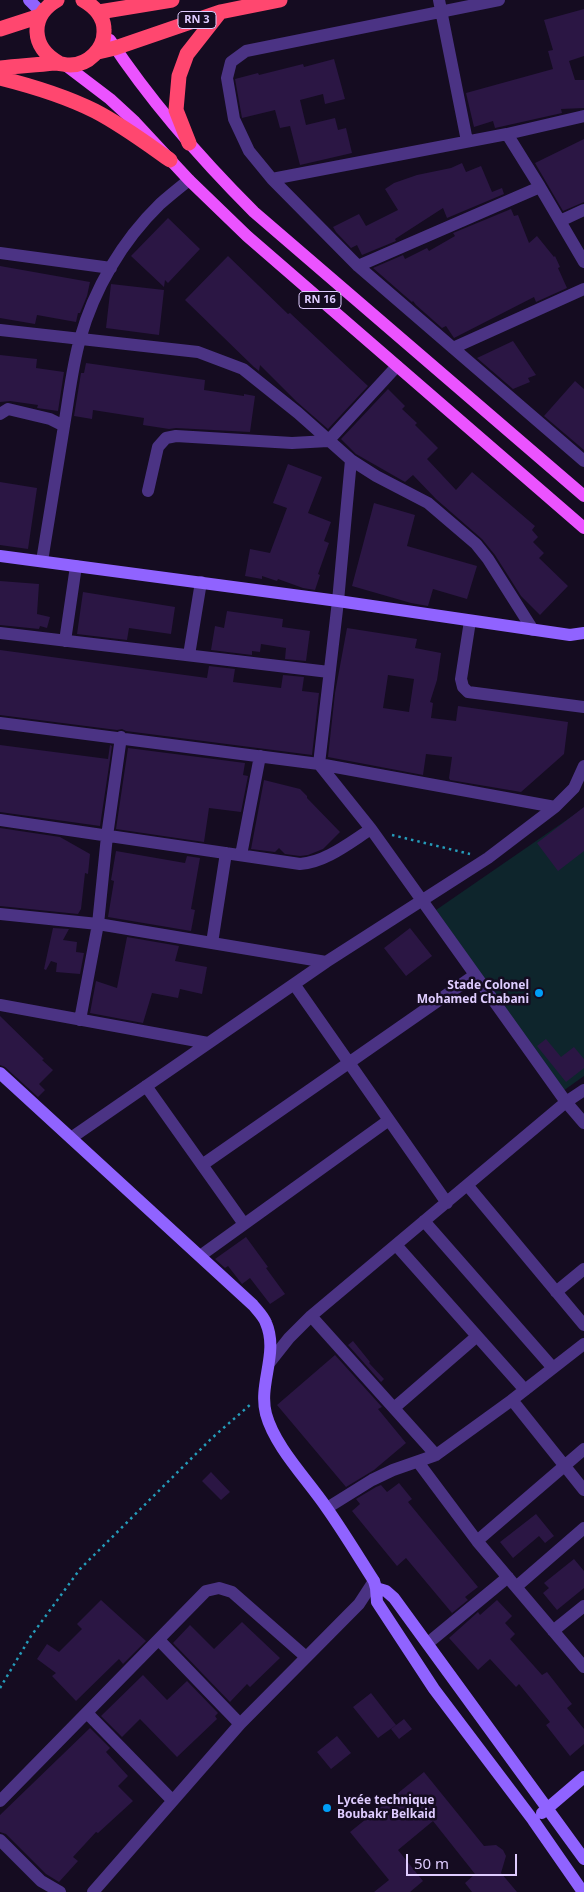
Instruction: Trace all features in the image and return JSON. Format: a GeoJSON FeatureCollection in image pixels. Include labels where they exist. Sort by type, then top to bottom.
{"type":"FeatureCollection","features":[{"type":"Feature","properties":{"kind":"highway"},"geometry":{"type":"LineString","coordinates":[[0,29],[41,14],[50,4],[57,0]]}},
{"type":"Feature","properties":{"kind":"highway","name":"RN 3"},"geometry":{"type":"LineString","coordinates":[[90,4],[172,0]]}},
{"type":"Feature","properties":{"kind":"highway","name":"RN 3"},"geometry":{"type":"LineString","coordinates":[[98,52],[220,12],[280,0]]}},
{"type":"Feature","properties":{"kind":"highway"},"geometry":{"type":"LineString","coordinates":[[0,68],[61,63],[80,64],[90,59],[98,52],[105,32],[103,22],[90,4]]}},
{"type":"Feature","properties":{"kind":"highway"},"geometry":{"type":"LineString","coordinates":[[189,143],[176,110],[179,76],[187,54],[220,12]]}},
{"type":"Feature","properties":{"kind":"highway"},"geometry":{"type":"LineString","coordinates":[[41,14],[37,34],[39,43],[44,52],[61,63]]}},
{"type":"Feature","properties":{"kind":"highway"},"geometry":{"type":"LineString","coordinates":[[0,78],[28,85],[95,111],[121,126],[170,160]]}},
{"type":"Feature","properties":{"kind":"main road","name":"RN 16"},"geometry":{"type":"LineString","coordinates":[[105,32],[115,48],[189,143],[254,212],[584,496]]}},
{"type":"Feature","properties":{"kind":"main road","name":"RN 16"},"geometry":{"type":"LineString","coordinates":[[61,63],[123,110],[189,180],[247,236],[584,528]]}},
{"type":"Feature","properties":{"kind":"street"},"geometry":{"type":"LineString","coordinates":[[30,0],[41,14]]}},
{"type":"Feature","properties":{"kind":"street"},"geometry":{"type":"LineString","coordinates":[[499,0],[440,6],[246,51],[232,62],[227,78],[234,119],[249,151],[272,179],[358,266],[584,461]]}},
{"type":"Feature","properties":{"kind":"street"},"geometry":{"type":"LineString","coordinates":[[440,6],[467,141]]}},
{"type":"Feature","properties":{"kind":"street"},"geometry":{"type":"LineString","coordinates":[[272,179],[507,134],[584,116]]}},
{"type":"Feature","properties":{"kind":"street"},"geometry":{"type":"LineString","coordinates":[[507,134],[584,262]]}},
{"type":"Feature","properties":{"kind":"street"},"geometry":{"type":"LineString","coordinates":[[42,561],[80,340],[93,300],[111,268],[140,226],[160,204],[189,180]]}},
{"type":"Feature","properties":{"kind":"street"},"geometry":{"type":"LineString","coordinates":[[358,266],[540,187]]}},
{"type":"Feature","properties":{"kind":"street"},"geometry":{"type":"LineString","coordinates":[[560,221],[584,210]]}},
{"type":"Feature","properties":{"kind":"street"},"geometry":{"type":"LineString","coordinates":[[0,253],[111,268]]}},
{"type":"Feature","properties":{"kind":"street"},"geometry":{"type":"LineString","coordinates":[[453,348],[584,289]]}},
{"type":"Feature","properties":{"kind":"street"},"geometry":{"type":"LineString","coordinates":[[0,330],[198,352],[243,369],[298,413],[351,460],[376,476],[412,493],[428,503],[476,544],[488,559],[533,630]]}},
{"type":"Feature","properties":{"kind":"street"},"geometry":{"type":"LineString","coordinates":[[148,491],[158,447],[166,438],[176,436],[292,443],[328,441],[397,366]]}},
{"type":"Feature","properties":{"kind":"street"},"geometry":{"type":"LineString","coordinates":[[0,414],[8,409],[43,417],[64,426]]}},
{"type":"Feature","properties":{"kind":"street"},"geometry":{"type":"LineString","coordinates":[[351,460],[338,600],[319,764],[371,830],[566,1102],[584,1123]]}},
{"type":"Feature","properties":{"kind":"street"},"geometry":{"type":"LineString","coordinates":[[0,556],[338,600],[570,635],[584,633]]}},
{"type":"Feature","properties":{"kind":"street"},"geometry":{"type":"LineString","coordinates":[[65,641],[76,566]]}},
{"type":"Feature","properties":{"kind":"street"},"geometry":{"type":"LineString","coordinates":[[189,655],[201,582]]}},
{"type":"Feature","properties":{"kind":"street"},"geometry":{"type":"LineString","coordinates":[[470,620],[461,679],[463,687],[468,692],[584,707]]}},
{"type":"Feature","properties":{"kind":"street"},"geometry":{"type":"LineString","coordinates":[[0,632],[329,672]]}},
{"type":"Feature","properties":{"kind":"street"},"geometry":{"type":"LineString","coordinates":[[0,723],[121,737],[319,764],[555,807]]}},
{"type":"Feature","properties":{"kind":"street"},"geometry":{"type":"LineString","coordinates":[[80,1020],[98,924],[107,836],[121,737]]}},
{"type":"Feature","properties":{"kind":"street"},"geometry":{"type":"LineString","coordinates":[[241,856],[260,756]]}},
{"type":"Feature","properties":{"kind":"street"},"geometry":{"type":"LineString","coordinates":[[71,1138],[326,962],[488,858],[555,807],[574,788],[584,766]]}},
{"type":"Feature","properties":{"kind":"street"},"geometry":{"type":"LineString","coordinates":[[0,820],[300,864],[325,858],[371,830]]}},
{"type":"Feature","properties":{"kind":"street"},"geometry":{"type":"LineString","coordinates":[[212,943],[226,853]]}},
{"type":"Feature","properties":{"kind":"street"},"geometry":{"type":"LineString","coordinates":[[0,914],[98,924],[326,962]]}},
{"type":"Feature","properties":{"kind":"street"},"geometry":{"type":"LineString","coordinates":[[202,1165],[475,975]]}},
{"type":"Feature","properties":{"kind":"street"},"geometry":{"type":"LineString","coordinates":[[294,984],[447,1203]]}},
{"type":"Feature","properties":{"kind":"street"},"geometry":{"type":"LineString","coordinates":[[0,1005],[208,1044]]}},
{"type":"Feature","properties":{"kind":"street"},"geometry":{"type":"LineString","coordinates":[[0,1073],[253,1305],[266,1322],[271,1338],[270,1362],[264,1394],[266,1414],[284,1450],[327,1508],[375,1585],[377,1602],[434,1689],[583,1889]]}},
{"type":"Feature","properties":{"kind":"street"},"geometry":{"type":"LineString","coordinates":[[146,1086],[244,1224]]}},
{"type":"Feature","properties":{"kind":"street"},"geometry":{"type":"LineString","coordinates":[[270,1362],[289,1338],[311,1316],[566,1102],[584,1090]]}},
{"type":"Feature","properties":{"kind":"street"},"geometry":{"type":"LineString","coordinates":[[200,1256],[389,1120]]}},
{"type":"Feature","properties":{"kind":"street"},"geometry":{"type":"LineString","coordinates":[[468,1186],[584,1325]]}},
{"type":"Feature","properties":{"kind":"street"},"geometry":{"type":"LineString","coordinates":[[424,1221],[553,1368]]}},
{"type":"Feature","properties":{"kind":"street"},"geometry":{"type":"LineString","coordinates":[[396,1245],[526,1390]]}},
{"type":"Feature","properties":{"kind":"street"},"geometry":{"type":"LineString","coordinates":[[556,1292],[584,1269]]}},
{"type":"Feature","properties":{"kind":"street"},"geometry":{"type":"LineString","coordinates":[[311,1316],[436,1455]]}},
{"type":"Feature","properties":{"kind":"street"},"geometry":{"type":"LineString","coordinates":[[394,1408],[476,1336]]}},
{"type":"Feature","properties":{"kind":"street"},"geometry":{"type":"LineString","coordinates":[[327,1508],[392,1470],[436,1455],[526,1390],[584,1344]]}},
{"type":"Feature","properties":{"kind":"street"},"geometry":{"type":"LineString","coordinates":[[512,1400],[584,1490]]}},
{"type":"Feature","properties":{"kind":"street"},"geometry":{"type":"LineString","coordinates":[[477,1541],[584,1449]]}},
{"type":"Feature","properties":{"kind":"street"},"geometry":{"type":"LineString","coordinates":[[418,1462],[477,1541],[584,1667]]}},
{"type":"Feature","properties":{"kind":"street"},"geometry":{"type":"LineString","coordinates":[[428,1643],[584,1528]]}},
{"type":"Feature","properties":{"kind":"street"},"geometry":{"type":"LineString","coordinates":[[375,1585],[394,1598],[584,1859]]}},
{"type":"Feature","properties":{"kind":"street"},"geometry":{"type":"LineString","coordinates":[[93,1892],[240,1724],[359,1604],[375,1585]]}},
{"type":"Feature","properties":{"kind":"street"},"geometry":{"type":"LineString","coordinates":[[0,1801],[206,1592],[219,1588],[232,1592],[306,1657]]}},
{"type":"Feature","properties":{"kind":"street"},"geometry":{"type":"LineString","coordinates":[[553,1631],[584,1606]]}},
{"type":"Feature","properties":{"kind":"street"},"geometry":{"type":"LineString","coordinates":[[159,1640],[240,1724]]}},
{"type":"Feature","properties":{"kind":"street"},"geometry":{"type":"LineString","coordinates":[[434,1689],[452,1676]]}},
{"type":"Feature","properties":{"kind":"street"},"geometry":{"type":"LineString","coordinates":[[87,1713],[172,1800]]}},
{"type":"Feature","properties":{"kind":"street"},"geometry":{"type":"LineString","coordinates":[[533,1820],[584,1777]]}},
{"type":"Feature","properties":{"kind":"street"},"geometry":{"type":"LineString","coordinates":[[0,1840],[40,1881],[60,1892]]}},
{"type":"Feature","properties":{"kind":"path"},"geometry":{"type":"LineString","coordinates":[[371,830],[488,858]]}},
{"type":"Feature","properties":{"kind":"path"},"geometry":{"type":"LineString","coordinates":[[0,1688],[31,1636],[80,1569],[212,1438],[264,1394]]}},
{"type":"Feature","properties":{"kind":"shaded area","name":"Stade Colonel Mohamed Chabani"},"geometry":{"type":"Polygon","coordinates":[[[584,808],[584,1076],[563,1091],[436,910],[584,808]]]}},
{"type":"Feature","properties":{"kind":"building"},"geometry":{"type":"Polygon","coordinates":[[[584,9],[584,56],[569,61],[575,80],[584,80],[584,108],[561,109],[562,113],[495,128],[493,121],[474,127],[466,93],[553,69],[548,51],[553,50],[544,20],[584,9]]]}},
{"type":"Feature","properties":{"kind":"building"},"geometry":{"type":"Polygon","coordinates":[[[334,59],[345,99],[325,104],[323,94],[300,100],[306,125],[335,118],[338,130],[346,128],[352,153],[300,165],[290,126],[280,128],[275,110],[242,118],[235,79],[303,64],[304,67],[334,59]]]}},
{"type":"Feature","properties":{"kind":"building"},"geometry":{"type":"Polygon","coordinates":[[[584,139],[584,202],[563,211],[535,163],[584,139]]]}},
{"type":"Feature","properties":{"kind":"building"},"geometry":{"type":"Polygon","coordinates":[[[462,163],[466,172],[481,166],[492,192],[502,188],[504,194],[447,218],[443,208],[395,239],[396,241],[362,255],[357,245],[351,248],[333,227],[359,214],[366,226],[398,210],[385,189],[394,183],[417,175],[451,168],[462,163]]]}},
{"type":"Feature","properties":{"kind":"building"},"geometry":{"type":"Polygon","coordinates":[[[511,209],[514,216],[518,215],[529,243],[537,236],[555,256],[567,288],[536,302],[534,297],[454,338],[446,326],[442,328],[373,268],[403,255],[405,259],[427,248],[429,251],[455,236],[453,233],[511,209]]]}},
{"type":"Feature","properties":{"kind":"building"},"geometry":{"type":"Polygon","coordinates":[[[168,218],[200,249],[168,283],[165,280],[164,287],[131,256],[168,218]]]}},
{"type":"Feature","properties":{"kind":"building"},"geometry":{"type":"Polygon","coordinates":[[[228,256],[288,314],[290,313],[368,386],[328,429],[297,402],[260,365],[259,371],[254,367],[185,300],[228,256]]]}},
{"type":"Feature","properties":{"kind":"building"},"geometry":{"type":"Polygon","coordinates":[[[0,266],[90,282],[87,296],[80,313],[78,313],[76,322],[37,315],[35,324],[0,318],[0,266]]]}},
{"type":"Feature","properties":{"kind":"building"},"geometry":{"type":"Polygon","coordinates":[[[111,284],[164,290],[159,335],[106,328],[111,284]]]}},
{"type":"Feature","properties":{"kind":"building"},"geometry":{"type":"Polygon","coordinates":[[[513,341],[536,375],[528,378],[530,382],[513,389],[477,358],[513,341]]]}},
{"type":"Feature","properties":{"kind":"building"},"geometry":{"type":"Polygon","coordinates":[[[0,355],[37,359],[36,368],[64,372],[58,411],[37,408],[38,405],[10,401],[0,402],[0,355]]]}},
{"type":"Feature","properties":{"kind":"building"},"geometry":{"type":"Polygon","coordinates":[[[86,363],[205,380],[204,390],[255,396],[250,432],[169,429],[143,425],[144,418],[93,410],[92,419],[74,416],[81,373],[84,373],[86,363]]]}},
{"type":"Feature","properties":{"kind":"building"},"geometry":{"type":"Polygon","coordinates":[[[575,381],[584,389],[584,450],[544,416],[575,381]]]}},
{"type":"Feature","properties":{"kind":"building"},"geometry":{"type":"Polygon","coordinates":[[[388,389],[405,406],[402,409],[417,423],[415,425],[438,448],[427,459],[456,490],[472,472],[535,526],[532,530],[538,537],[533,542],[544,553],[539,558],[568,586],[540,615],[521,596],[495,555],[482,539],[436,499],[413,475],[405,482],[356,454],[341,439],[388,389]]]}},
{"type":"Feature","properties":{"kind":"building"},"geometry":{"type":"Polygon","coordinates":[[[288,464],[322,477],[308,513],[331,522],[324,541],[329,543],[318,574],[320,575],[315,590],[303,588],[278,579],[277,581],[262,576],[262,579],[245,576],[250,549],[270,553],[287,508],[273,503],[288,464]]]}},
{"type":"Feature","properties":{"kind":"building"},"geometry":{"type":"Polygon","coordinates":[[[0,482],[37,488],[28,549],[0,545],[0,482]]]}},
{"type":"Feature","properties":{"kind":"building"},"geometry":{"type":"Polygon","coordinates":[[[374,503],[415,515],[407,546],[477,566],[467,599],[433,589],[428,606],[352,586],[374,503]]]}},
{"type":"Feature","properties":{"kind":"building"},"geometry":{"type":"Polygon","coordinates":[[[0,581],[39,584],[37,614],[50,617],[47,628],[40,626],[39,629],[0,625],[0,581]]]}},
{"type":"Feature","properties":{"kind":"building"},"geometry":{"type":"Polygon","coordinates":[[[83,592],[175,607],[171,634],[129,628],[127,640],[77,634],[83,592]]]}},
{"type":"Feature","properties":{"kind":"building"},"geometry":{"type":"Polygon","coordinates":[[[227,611],[283,619],[282,627],[310,631],[306,661],[285,659],[286,648],[261,644],[260,652],[252,651],[252,655],[211,650],[215,626],[224,628],[227,611]]]}},
{"type":"Feature","properties":{"kind":"building"},"geometry":{"type":"Polygon","coordinates":[[[347,628],[417,639],[415,648],[441,653],[437,680],[430,702],[433,703],[431,718],[456,721],[458,706],[568,722],[564,754],[521,792],[450,780],[452,757],[426,754],[423,775],[328,757],[335,693],[347,628]],[[388,675],[383,708],[409,712],[414,679],[388,675]]]}},
{"type":"Feature","properties":{"kind":"building"},"geometry":{"type":"Polygon","coordinates":[[[0,650],[207,678],[209,666],[235,669],[233,682],[281,688],[283,675],[304,677],[302,691],[319,693],[312,755],[122,729],[117,730],[0,715],[0,650]]]}},
{"type":"Feature","properties":{"kind":"building"},"geometry":{"type":"Polygon","coordinates":[[[0,745],[108,759],[110,745],[112,746],[100,826],[0,812],[0,745]]]}},
{"type":"Feature","properties":{"kind":"building"},"geometry":{"type":"Polygon","coordinates":[[[128,748],[245,763],[243,775],[248,776],[241,812],[209,808],[204,842],[116,829],[128,748]]]}},
{"type":"Feature","properties":{"kind":"building"},"geometry":{"type":"Polygon","coordinates":[[[264,780],[300,789],[340,832],[323,849],[308,855],[285,854],[279,848],[275,852],[251,849],[264,780]]]}},
{"type":"Feature","properties":{"kind":"building"},"geometry":{"type":"Polygon","coordinates":[[[584,807],[584,851],[558,871],[537,843],[584,807]]]}},
{"type":"Feature","properties":{"kind":"building"},"geometry":{"type":"Polygon","coordinates":[[[0,828],[60,837],[90,854],[88,874],[85,873],[81,909],[78,914],[0,906],[0,828]]]}},
{"type":"Feature","properties":{"kind":"building"},"geometry":{"type":"Polygon","coordinates":[[[116,851],[185,863],[187,856],[200,858],[191,909],[195,910],[191,931],[108,917],[114,881],[111,880],[116,851]]]}},
{"type":"Feature","properties":{"kind":"building"},"geometry":{"type":"Polygon","coordinates":[[[53,928],[69,929],[63,940],[77,942],[76,952],[84,953],[80,974],[56,972],[57,963],[51,961],[46,970],[44,969],[53,928]]]}},
{"type":"Feature","properties":{"kind":"building"},"geometry":{"type":"Polygon","coordinates":[[[410,928],[432,956],[406,976],[384,948],[410,928]]]}},
{"type":"Feature","properties":{"kind":"building"},"geometry":{"type":"Polygon","coordinates":[[[127,937],[179,946],[175,961],[207,967],[202,994],[180,989],[178,998],[152,993],[143,1023],[90,1013],[96,981],[117,988],[127,937]]]}},
{"type":"Feature","properties":{"kind":"building"},"geometry":{"type":"Polygon","coordinates":[[[0,1016],[53,1070],[39,1084],[45,1090],[38,1097],[5,1067],[0,1065],[0,1016]]]}},
{"type":"Feature","properties":{"kind":"building"},"geometry":{"type":"Polygon","coordinates":[[[546,1039],[561,1057],[574,1047],[584,1059],[584,1068],[566,1082],[537,1046],[546,1039]]]}},
{"type":"Feature","properties":{"kind":"building"},"geometry":{"type":"Polygon","coordinates":[[[246,1237],[285,1294],[270,1304],[250,1278],[242,1284],[228,1266],[225,1268],[215,1259],[246,1237]]]}},
{"type":"Feature","properties":{"kind":"building"},"geometry":{"type":"Polygon","coordinates":[[[353,1341],[369,1363],[384,1379],[381,1382],[348,1345],[353,1341]]]}},
{"type":"Feature","properties":{"kind":"building"},"geometry":{"type":"Polygon","coordinates":[[[335,1355],[382,1407],[378,1409],[406,1443],[374,1470],[346,1487],[277,1405],[335,1355]]]}},
{"type":"Feature","properties":{"kind":"building"},"geometry":{"type":"Polygon","coordinates":[[[211,1472],[230,1492],[221,1500],[202,1481],[211,1472]]]}},
{"type":"Feature","properties":{"kind":"building"},"geometry":{"type":"Polygon","coordinates":[[[399,1483],[412,1499],[408,1502],[478,1587],[465,1597],[468,1600],[452,1613],[406,1558],[397,1566],[352,1511],[360,1504],[356,1499],[376,1487],[381,1485],[387,1492],[399,1483]]]}},
{"type":"Feature","properties":{"kind":"building"},"geometry":{"type":"Polygon","coordinates":[[[536,1514],[554,1536],[545,1543],[539,1536],[513,1558],[500,1542],[536,1514]]]}},
{"type":"Feature","properties":{"kind":"building"},"geometry":{"type":"Polygon","coordinates":[[[574,1559],[584,1571],[584,1588],[557,1610],[543,1593],[549,1588],[544,1583],[574,1559]]]}},
{"type":"Feature","properties":{"kind":"building"},"geometry":{"type":"Polygon","coordinates":[[[101,1600],[146,1641],[123,1664],[119,1659],[76,1701],[52,1676],[56,1673],[37,1659],[47,1644],[59,1652],[82,1629],[77,1624],[101,1600]]]}},
{"type":"Feature","properties":{"kind":"building"},"geometry":{"type":"Polygon","coordinates":[[[497,1600],[512,1616],[505,1623],[515,1634],[510,1639],[542,1675],[547,1672],[572,1704],[567,1708],[584,1729],[584,1744],[570,1756],[546,1725],[550,1722],[519,1684],[516,1687],[490,1659],[478,1670],[449,1638],[478,1612],[480,1615],[497,1600]]]}},
{"type":"Feature","properties":{"kind":"building"},"geometry":{"type":"Polygon","coordinates":[[[242,1622],[280,1658],[250,1687],[247,1684],[230,1702],[173,1643],[190,1625],[214,1649],[242,1622]]]}},
{"type":"Feature","properties":{"kind":"building"},"geometry":{"type":"Polygon","coordinates":[[[143,1675],[167,1700],[187,1681],[218,1713],[215,1716],[217,1719],[177,1757],[140,1719],[122,1737],[101,1716],[143,1675]]]}},
{"type":"Feature","properties":{"kind":"building"},"geometry":{"type":"Polygon","coordinates":[[[371,1693],[396,1725],[378,1738],[353,1707],[371,1693]]]}},
{"type":"Feature","properties":{"kind":"building"},"geometry":{"type":"Polygon","coordinates":[[[404,1719],[412,1729],[399,1739],[391,1729],[404,1719]]]}},
{"type":"Feature","properties":{"kind":"building"},"geometry":{"type":"Polygon","coordinates":[[[90,1728],[110,1748],[106,1752],[128,1776],[118,1786],[133,1801],[98,1833],[96,1832],[73,1857],[78,1861],[59,1882],[46,1874],[6,1834],[0,1832],[0,1815],[90,1728]]]}},
{"type":"Feature","properties":{"kind":"building"},"geometry":{"type":"Polygon","coordinates":[[[337,1736],[351,1753],[331,1769],[317,1752],[337,1736]]]}},
{"type":"Feature","properties":{"kind":"building"},"geometry":{"type":"Polygon","coordinates":[[[424,1772],[484,1846],[496,1845],[503,1850],[506,1856],[501,1873],[517,1892],[472,1892],[465,1883],[475,1874],[433,1821],[398,1850],[423,1881],[410,1892],[374,1892],[389,1880],[350,1832],[424,1772]]]}},
{"type":"Feature","properties":{"kind":"place","name":"Stade Colonel Mohamed Chabani"},"geometry":{"type":"Point","coordinates":[539,993]}},
{"type":"Feature","properties":{"kind":"place","name":"Lycée technique Boubakr Belkaid"},"geometry":{"type":"Point","coordinates":[327,1808]}}]}
